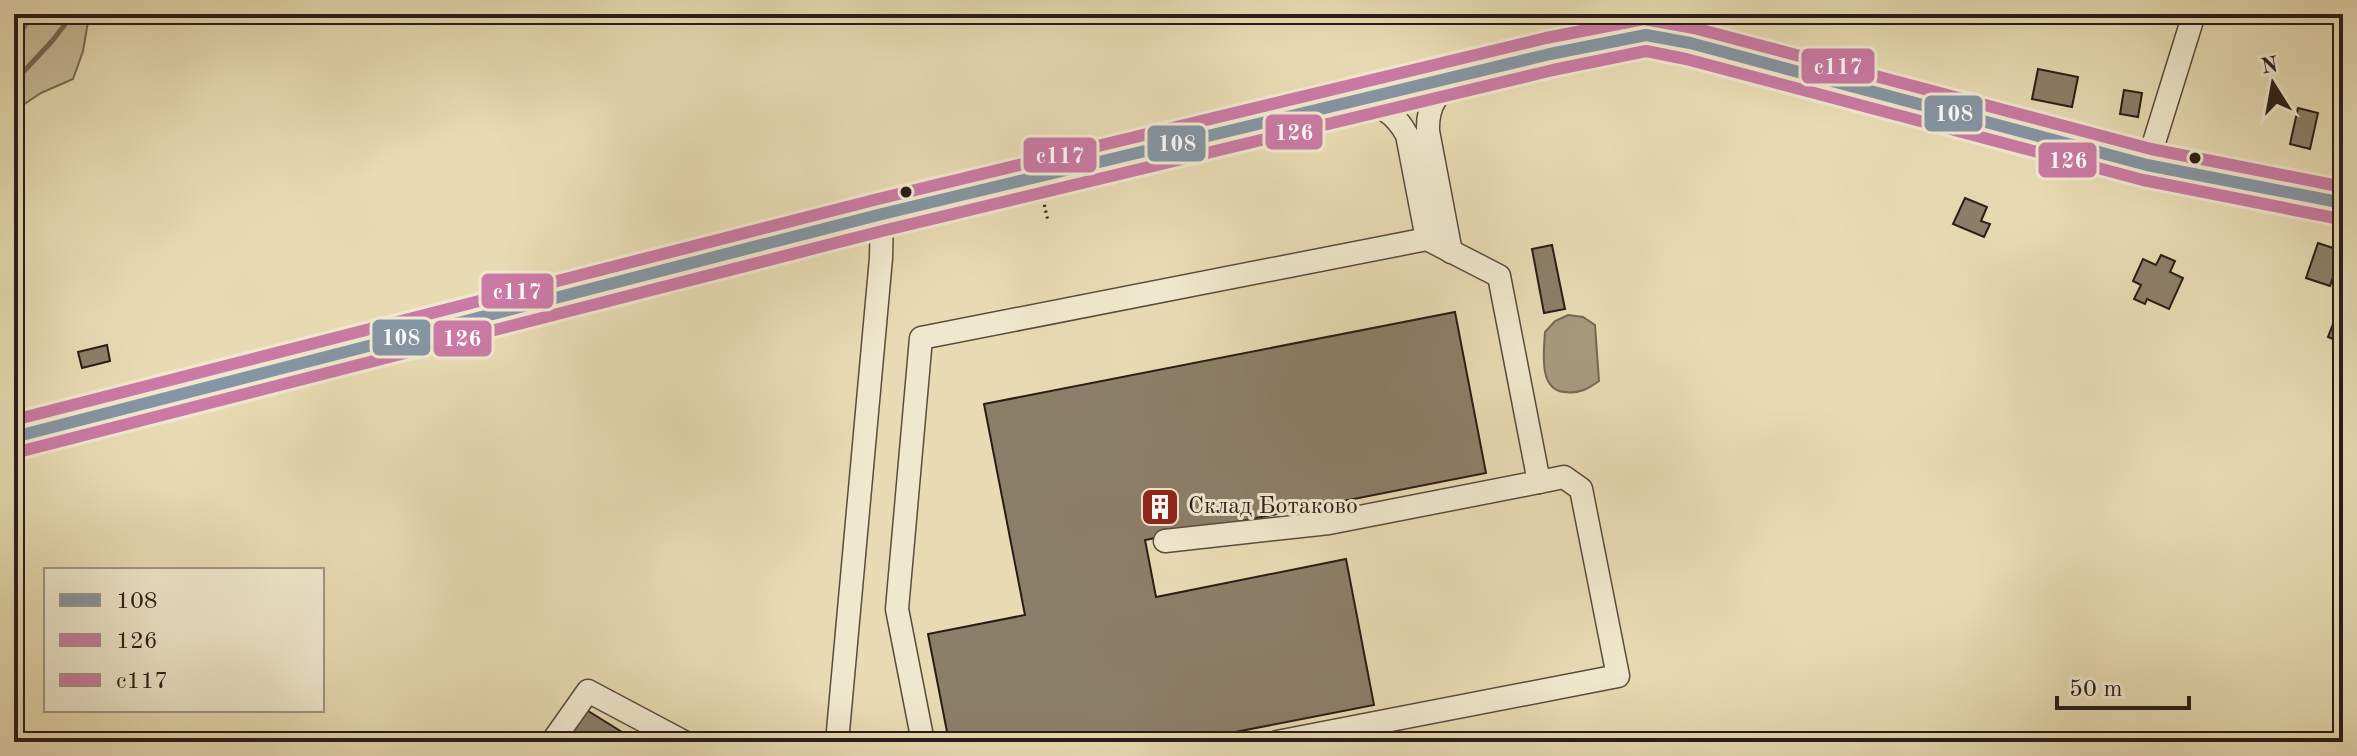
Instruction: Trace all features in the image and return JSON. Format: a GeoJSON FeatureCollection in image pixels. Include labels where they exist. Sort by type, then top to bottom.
{"type":"FeatureCollection","features":[{"type":"Feature","properties":{"kind":"main road"},"geometry":{"type":"LineString","coordinates":[[14,437],[882,214],[1464,74],[1652,24],[1690,43],[2147,165],[2343,203]]}},
{"type":"Feature","properties":{"kind":"lane"},"geometry":{"type":"LineString","coordinates":[[2147,165],[2194,14]]}},
{"type":"Feature","properties":{"kind":"lane"},"geometry":{"type":"LineString","coordinates":[[1451,252],[1428,131],[1428,116],[1442,89],[1464,74]]}},
{"type":"Feature","properties":{"kind":"lane"},"geometry":{"type":"LineString","coordinates":[[1350,102],[1373,104],[1390,112],[1407,135],[1427,239]]}},
{"type":"Feature","properties":{"kind":"lane"},"geometry":{"type":"LineString","coordinates":[[837,742],[881,258],[882,214]]}},
{"type":"Feature","properties":{"kind":"lane"},"geometry":{"type":"LineString","coordinates":[[923,742],[897,609],[921,338],[1427,239],[1499,276],[1539,482]]}},
{"type":"Feature","properties":{"kind":"lane"},"geometry":{"type":"LineString","coordinates":[[1165,541],[1329,523],[1564,477],[1581,489],[1618,676],[1277,742]]}},
{"type":"Feature","properties":{"kind":"lane"},"geometry":{"type":"LineString","coordinates":[[552,742],[588,691],[684,742]]}},
{"type":"Feature","properties":{"kind":"path"},"geometry":{"type":"LineString","coordinates":[[1042,195],[1048,221]]}},
{"type":"Feature","properties":{"kind":"shaded area"},"geometry":{"type":"Polygon","coordinates":[[[35,14],[95,14],[88,22],[83,51],[73,79],[41,93],[14,111],[14,44],[35,14]]]}},
{"type":"Feature","properties":{"kind":"shaded area"},"geometry":{"type":"Polygon","coordinates":[[[1568,315],[1583,317],[1595,325],[1599,381],[1587,389],[1574,392],[1556,389],[1546,377],[1544,368],[1545,332],[1555,321],[1568,315]]]}},
{"type":"Feature","properties":{"kind":"building"},"geometry":{"type":"Polygon","coordinates":[[[2038,69],[2078,77],[2072,107],[2032,99],[2038,69]]]}},
{"type":"Feature","properties":{"kind":"building"},"geometry":{"type":"Polygon","coordinates":[[[2124,90],[2142,93],[2138,117],[2120,114],[2124,90]]]}},
{"type":"Feature","properties":{"kind":"building"},"geometry":{"type":"Polygon","coordinates":[[[2298,108],[2318,113],[2310,149],[2290,144],[2298,108]]]}},
{"type":"Feature","properties":{"kind":"building"},"geometry":{"type":"Polygon","coordinates":[[[1965,198],[1987,207],[1981,221],[1990,224],[1984,237],[1953,224],[1965,198]]]}},
{"type":"Feature","properties":{"kind":"building"},"geometry":{"type":"Polygon","coordinates":[[[2318,243],[2342,251],[2330,286],[2306,278],[2318,243]]]}},
{"type":"Feature","properties":{"kind":"building"},"geometry":{"type":"Polygon","coordinates":[[[1552,245],[1565,309],[1544,313],[1532,249],[1552,245]]]}},
{"type":"Feature","properties":{"kind":"building"},"geometry":{"type":"Polygon","coordinates":[[[2161,255],[2175,261],[2170,272],[2183,278],[2169,309],[2147,299],[2145,304],[2134,299],[2141,285],[2133,281],[2143,259],[2156,265],[2161,255]]]}},
{"type":"Feature","properties":{"kind":"building","name":"Склад Ботаково"},"geometry":{"type":"Polygon","coordinates":[[[1455,312],[1486,473],[1145,540],[1156,597],[1346,559],[1374,705],[1184,742],[949,742],[928,634],[1025,615],[984,404],[1455,312]]]}},
{"type":"Feature","properties":{"kind":"building"},"geometry":{"type":"Polygon","coordinates":[[[2337,314],[2343,316],[2343,355],[2334,352],[2338,341],[2328,337],[2337,314]]]}},
{"type":"Feature","properties":{"kind":"building"},"geometry":{"type":"Polygon","coordinates":[[[107,345],[110,361],[82,368],[78,352],[107,345]]]}},
{"type":"Feature","properties":{"kind":"building"},"geometry":{"type":"Polygon","coordinates":[[[585,709],[638,742],[562,742],[585,709]]]}},
{"type":"Feature","properties":{"kind":"waterway"},"geometry":{"type":"LineString","coordinates":[[14,82],[73,14]]}},
{"type":"Feature","properties":{"kind":"transit line","name":"с117"},"geometry":{"type":"LineString","coordinates":[[14,420],[878,199],[1546,38],[1644,19],[1694,28],[2151,149],[2343,187]]}},
{"type":"Feature","properties":{"kind":"transit line","name":"108"},"geometry":{"type":"LineString","coordinates":[[14,437],[882,214],[1550,54],[1646,35],[1690,43],[2147,165],[2343,203]]}},
{"type":"Feature","properties":{"kind":"transit line","name":"126"},"geometry":{"type":"LineString","coordinates":[[18,452],[886,230],[1553,70],[1646,51],[2143,180],[2340,219]]}},
{"type":"Feature","properties":{"kind":"place","name":"Склад Ботаково"},"geometry":{"type":"Point","coordinates":[1160,507]}}]}
